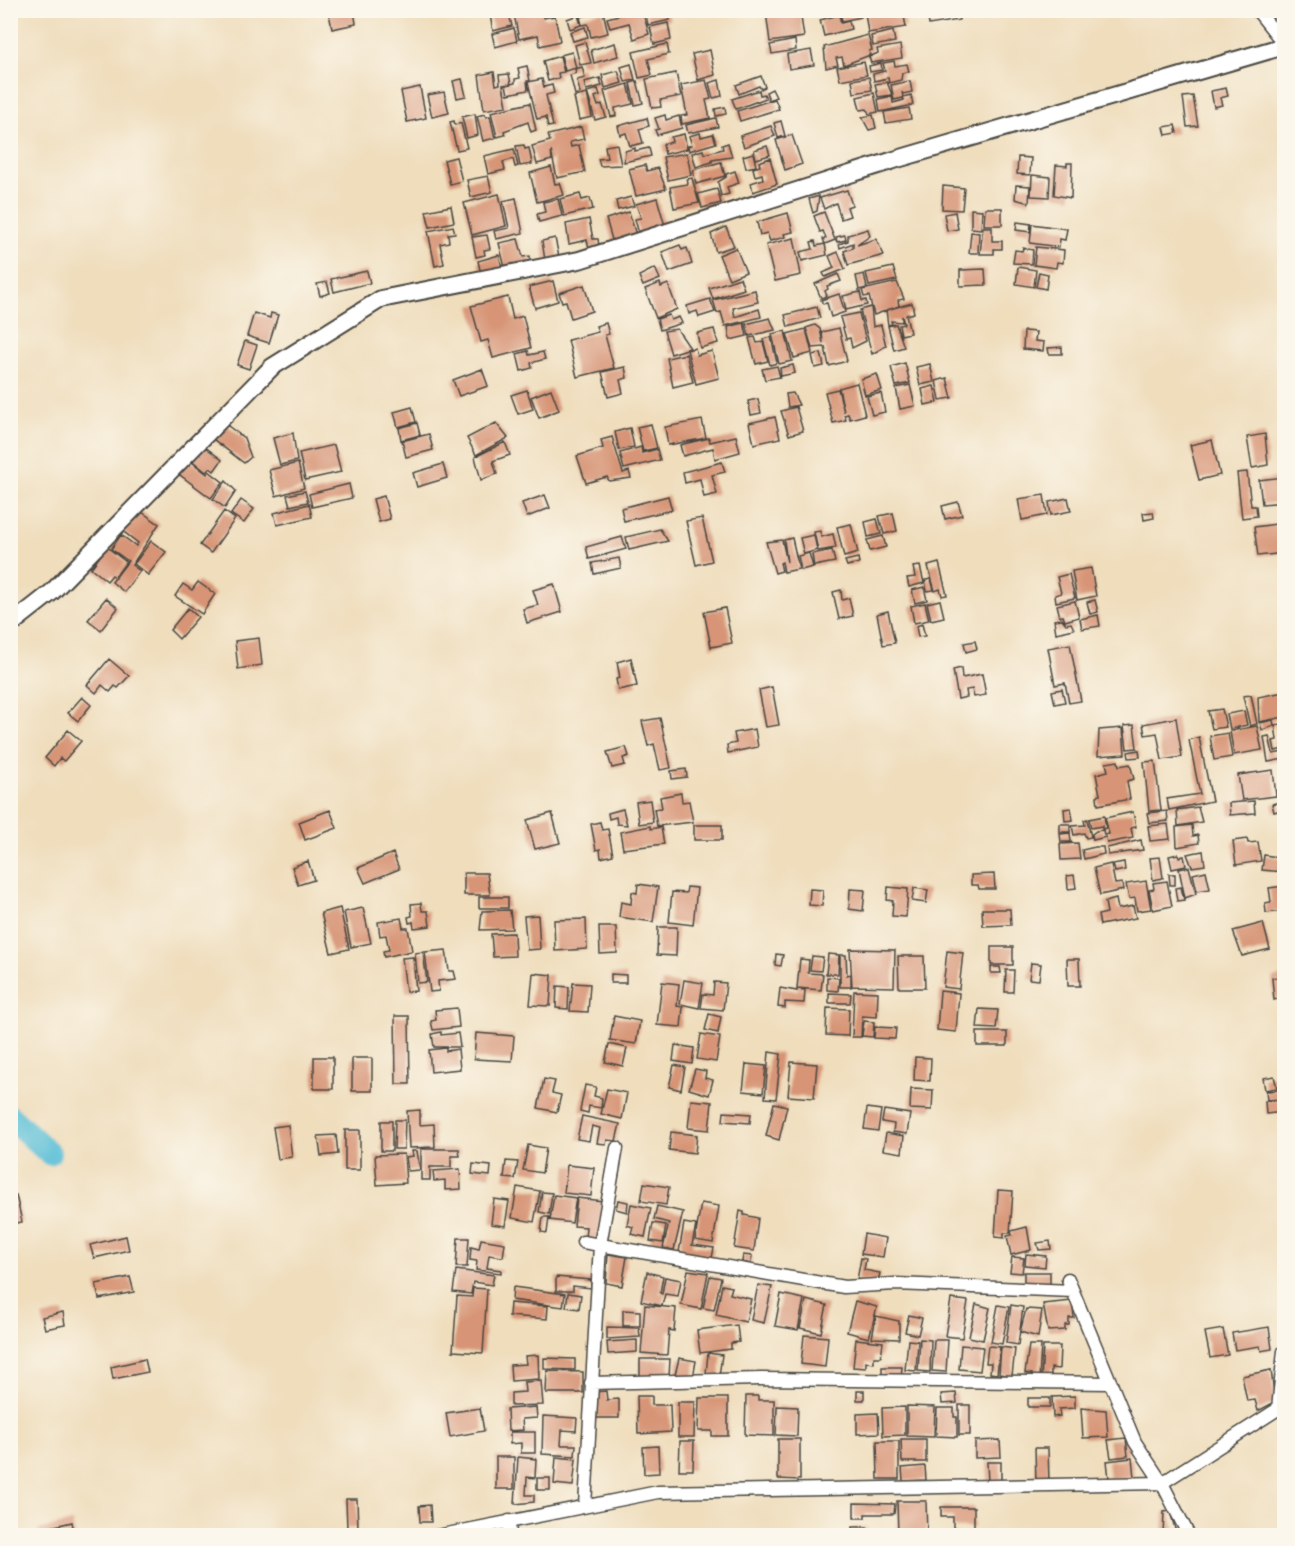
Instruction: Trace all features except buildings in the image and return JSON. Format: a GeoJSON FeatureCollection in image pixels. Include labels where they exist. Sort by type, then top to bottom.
{"type":"FeatureCollection","features":[{"type":"Feature","properties":{"kind":"street"},"geometry":{"type":"LineString","coordinates":[[10,625],[52,592],[272,367],[381,298],[579,260],[894,160],[1284,46],[1257,10]]}},
{"type":"Feature","properties":{"kind":"street"},"geometry":{"type":"LineString","coordinates":[[1281,10],[1284,40]]}},
{"type":"Feature","properties":{"kind":"street"},"geometry":{"type":"LineString","coordinates":[[585,1506],[600,1245],[617,1148]]}},
{"type":"Feature","properties":{"kind":"street"},"geometry":{"type":"LineString","coordinates":[[583,1242],[844,1287],[895,1284],[1073,1291]]}},
{"type":"Feature","properties":{"kind":"street"},"geometry":{"type":"LineString","coordinates":[[1068,1279],[1135,1442],[1162,1483],[1189,1536]]}},
{"type":"Feature","properties":{"kind":"street"},"geometry":{"type":"LineString","coordinates":[[437,1536],[658,1492],[1162,1483],[1281,1410],[1284,1350]]}},
{"type":"Feature","properties":{"kind":"street"},"geometry":{"type":"LineString","coordinates":[[591,1383],[761,1379],[1111,1383]]}},
{"type":"Feature","properties":{"kind":"street"},"geometry":{"type":"LineString","coordinates":[[508,1521],[510,1536]]}},
{"type":"Feature","properties":{"kind":"waterway"},"geometry":{"type":"LineString","coordinates":[[10,1117],[49,1153]]}}]}
